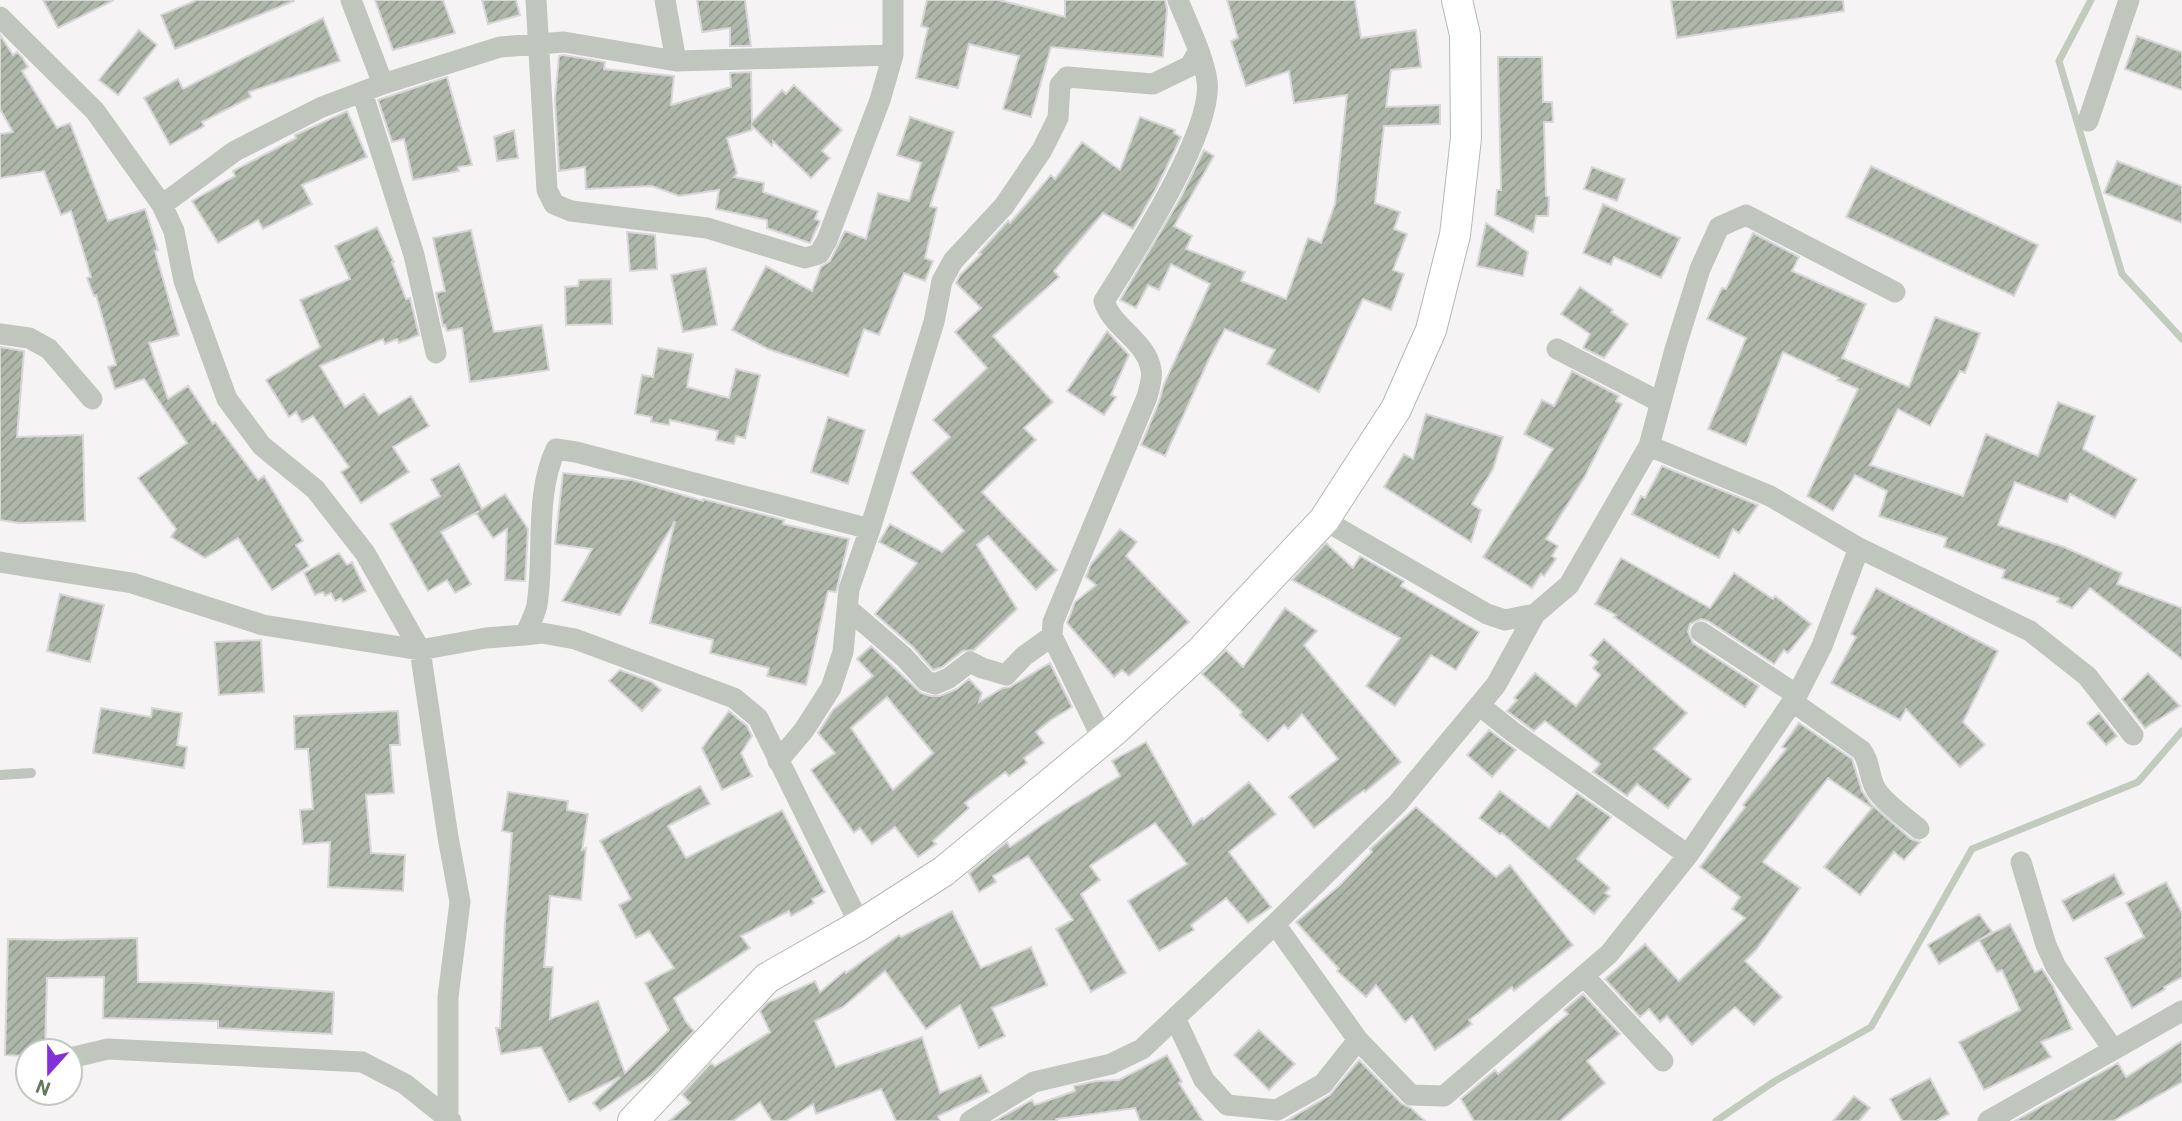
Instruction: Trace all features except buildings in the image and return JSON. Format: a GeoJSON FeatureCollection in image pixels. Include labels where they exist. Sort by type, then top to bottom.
{"type":"FeatureCollection","features":[{"type":"Feature","properties":{"kind":"main road"},"geometry":{"type":"LineString","coordinates":[[633,1121],[767,978],[860,925],[944,871],[1103,740],[1202,649],[1324,520],[1396,409],[1431,330],[1440,295],[1455,235],[1466,138],[1465,35],[1457,0]]}},
{"type":"Feature","properties":{"kind":"street"},"geometry":{"type":"LineString","coordinates":[[351,0],[383,84]]}},
{"type":"Feature","properties":{"kind":"street"},"geometry":{"type":"LineString","coordinates":[[536,0],[547,190],[554,204],[571,211],[707,228],[805,258],[819,254],[827,240],[880,100],[893,55],[894,0]]}},
{"type":"Feature","properties":{"kind":"street"},"geometry":{"type":"LineString","coordinates":[[665,0],[676,61]]}},
{"type":"Feature","properties":{"kind":"street"},"geometry":{"type":"LineString","coordinates":[[1103,740],[1052,636],[1053,622],[1147,397],[1152,372],[1148,356],[1108,314],[1104,301],[1144,238],[1189,151],[1205,106],[1207,81],[1178,0]]}},
{"type":"Feature","properties":{"kind":"street"},"geometry":{"type":"LineString","coordinates":[[2088,121],[2129,0]]}},
{"type":"Feature","properties":{"kind":"street"},"geometry":{"type":"LineString","coordinates":[[0,17],[95,111],[162,205],[174,231],[184,281],[228,399],[262,446],[315,489],[365,553],[420,650],[460,902],[448,997],[450,1119]]}},
{"type":"Feature","properties":{"kind":"street"},"geometry":{"type":"LineString","coordinates":[[162,205],[235,151],[322,107],[383,84],[500,47],[564,42],[676,61],[893,55]]}},
{"type":"Feature","properties":{"kind":"street"},"geometry":{"type":"LineString","coordinates":[[778,761],[804,730],[831,688],[843,652],[849,589],[934,322],[942,281],[953,261],[1004,206],[1042,150],[1058,118],[1060,86],[1067,77],[1153,84],[1190,66],[1198,52]]}},
{"type":"Feature","properties":{"kind":"street"},"geometry":{"type":"LineString","coordinates":[[362,92],[414,255],[436,353]]}},
{"type":"Feature","properties":{"kind":"street"},"geometry":{"type":"LineString","coordinates":[[970,1121],[1034,1082],[1111,1065],[1142,1049],[1397,804],[1496,685],[1535,614],[1569,585],[1649,446],[1700,269],[1718,227],[1746,215],[1895,292]]}},
{"type":"Feature","properties":{"kind":"street"},"geometry":{"type":"LineString","coordinates":[[0,334],[29,338],[49,349],[92,399]]}},
{"type":"Feature","properties":{"kind":"street"},"geometry":{"type":"LineString","coordinates":[[1557,349],[1661,402]]}},
{"type":"Feature","properties":{"kind":"street"},"geometry":{"type":"LineString","coordinates":[[1649,446],[1770,496],[1859,548],[2030,631],[2087,676],[2133,735]]}},
{"type":"Feature","properties":{"kind":"street"},"geometry":{"type":"LineString","coordinates":[[525,635],[536,608],[548,464],[556,449],[870,529]]}},
{"type":"Feature","properties":{"kind":"street"},"geometry":{"type":"LineString","coordinates":[[1324,520],[1487,614],[1504,620],[1535,614]]}},
{"type":"Feature","properties":{"kind":"street"},"geometry":{"type":"LineString","coordinates":[[1275,924],[1358,1040],[1411,1095],[1444,1096],[1609,954],[1688,855],[1795,699],[1822,646],[1859,548]]}},
{"type":"Feature","properties":{"kind":"street"},"geometry":{"type":"LineString","coordinates":[[0,562],[132,583],[263,625],[420,650],[486,638],[542,633],[575,639],[734,698],[758,718],[860,925]]}},
{"type":"Feature","properties":{"kind":"street"},"geometry":{"type":"LineString","coordinates":[[846,608],[904,657],[926,681],[935,684],[949,678],[970,662],[1006,675],[1024,656],[1052,636]]}},
{"type":"Feature","properties":{"kind":"street"},"geometry":{"type":"LineString","coordinates":[[1701,632],[1861,750],[1867,757],[1877,792],[1919,829]]}},
{"type":"Feature","properties":{"kind":"street"},"geometry":{"type":"LineString","coordinates":[[1479,705],[1513,732],[1688,855]]}},
{"type":"Feature","properties":{"kind":"street"},"geometry":{"type":"LineString","coordinates":[[2021,862],[2046,945],[2056,967],[2113,1049]]}},
{"type":"Feature","properties":{"kind":"street"},"geometry":{"type":"LineString","coordinates":[[1584,976],[1663,1061]]}},
{"type":"Feature","properties":{"kind":"street"},"geometry":{"type":"LineString","coordinates":[[1988,1121],[2182,1011]]}},
{"type":"Feature","properties":{"kind":"street"},"geometry":{"type":"LineString","coordinates":[[1175,1018],[1204,1080],[1227,1105],[1277,1111],[1323,1084],[1358,1040]]}},
{"type":"Feature","properties":{"kind":"street"},"geometry":{"type":"LineString","coordinates":[[84,1055],[108,1049],[362,1062],[405,1084],[450,1119]]}},
{"type":"Feature","properties":{"kind":"lane"},"geometry":{"type":"LineString","coordinates":[[0,775],[31,773]]}},
{"type":"Feature","properties":{"kind":"waterway"},"geometry":{"type":"LineString","coordinates":[[2091,0],[2059,61],[2122,274],[2182,339]]}},
{"type":"Feature","properties":{"kind":"waterway"},"geometry":{"type":"LineString","coordinates":[[1716,1121],[1775,1081],[1871,1027],[1972,849],[2138,782],[2182,731]]}}]}
